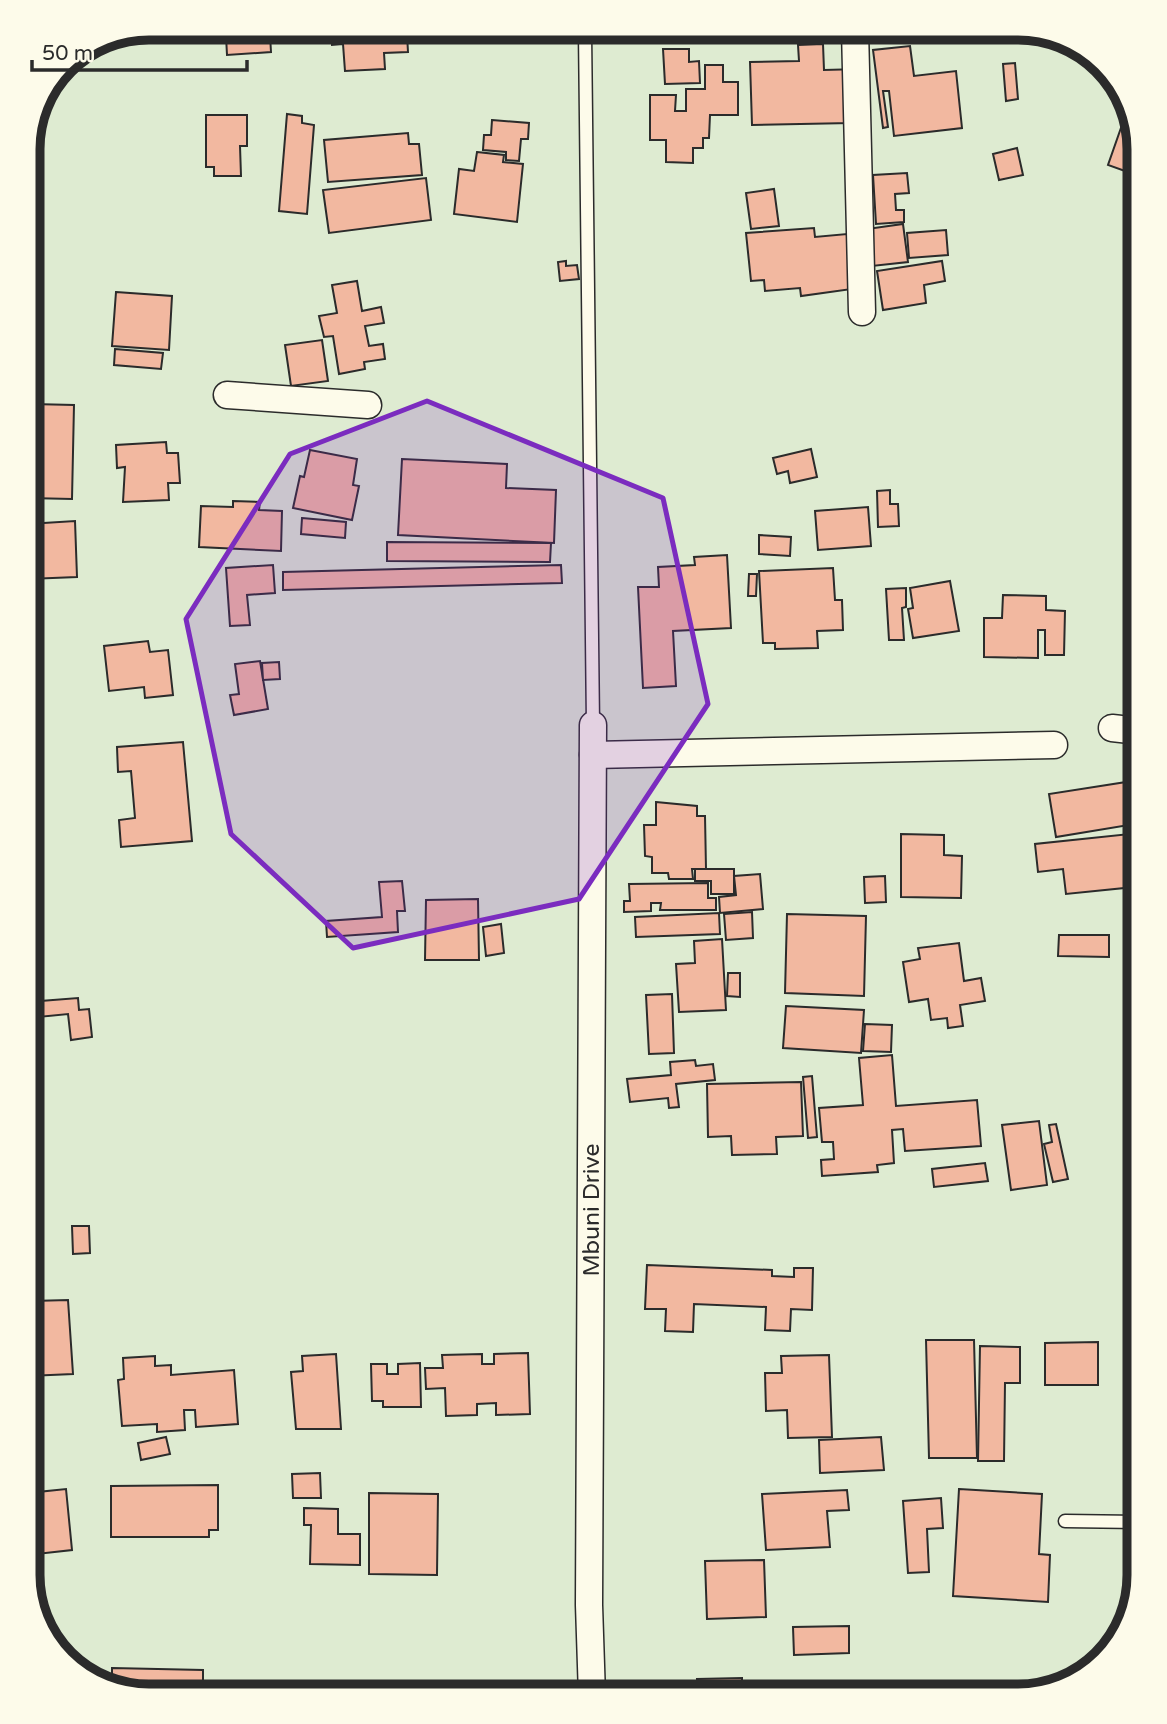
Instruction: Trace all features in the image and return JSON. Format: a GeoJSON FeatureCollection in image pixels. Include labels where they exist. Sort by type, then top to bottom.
{"type":"FeatureCollection","features":[{"type":"Feature","properties":{"kind":"street"},"geometry":{"type":"LineString","coordinates":[[855,40],[862,312]]}},
{"type":"Feature","properties":{"kind":"street"},"geometry":{"type":"LineString","coordinates":[[227,395],[368,405]]}},
{"type":"Feature","properties":{"kind":"street","name":"Mbuni Drive"},"geometry":{"type":"LineString","coordinates":[[593,725],[589,1591],[593,1684]]}},
{"type":"Feature","properties":{"kind":"street"},"geometry":{"type":"LineString","coordinates":[[1112,728],[1127,730]]}},
{"type":"Feature","properties":{"kind":"street"},"geometry":{"type":"LineString","coordinates":[[593,755],[1054,745]]}},
{"type":"Feature","properties":{"kind":"lane"},"geometry":{"type":"LineString","coordinates":[[585,40],[593,725]]}},
{"type":"Feature","properties":{"kind":"lane"},"geometry":{"type":"LineString","coordinates":[[1065,1521],[1127,1522]]}},
{"type":"Feature","properties":{"kind":"highlighted area"},"geometry":{"type":"Polygon","coordinates":[[[427,401],[663,498],[708,704],[579,899],[353,948],[231,834],[186,619],[290,454],[427,401]]]}},
{"type":"Feature","properties":{"kind":"green space"},"geometry":{"type":"Polygon","coordinates":[[[1025,40],[1066,51],[1095,72],[1112,95],[1123,121],[1127,149],[1127,1575],[1123,1603],[1112,1629],[1095,1652],[1072,1669],[1046,1680],[1018,1684],[142,1684],[101,1673],[72,1652],[55,1629],[44,1603],[40,1575],[40,142],[51,101],[77,67],[107,49],[128,42],[1025,40]]]}},
{"type":"Feature","properties":{"kind":"building"},"geometry":{"type":"Polygon","coordinates":[[[226,40],[270,40],[271,52],[227,55],[226,40]]]}},
{"type":"Feature","properties":{"kind":"building"},"geometry":{"type":"Polygon","coordinates":[[[332,40],[407,40],[408,52],[384,53],[385,69],[345,71],[343,44],[332,45],[332,40]]]}},
{"type":"Feature","properties":{"kind":"building"},"geometry":{"type":"Polygon","coordinates":[[[823,44],[824,70],[860,69],[851,123],[752,125],[750,62],[799,61],[798,45],[823,44]]]}},
{"type":"Feature","properties":{"kind":"building"},"geometry":{"type":"Polygon","coordinates":[[[910,46],[914,76],[956,71],[962,128],[894,136],[889,91],[883,91],[888,127],[883,128],[873,50],[910,46]]]}},
{"type":"Feature","properties":{"kind":"building"},"geometry":{"type":"Polygon","coordinates":[[[663,49],[689,49],[689,62],[699,61],[700,83],[665,84],[663,49]]]}},
{"type":"Feature","properties":{"kind":"building"},"geometry":{"type":"Polygon","coordinates":[[[1015,63],[1018,99],[1006,101],[1003,64],[1015,63]]]}},
{"type":"Feature","properties":{"kind":"building"},"geometry":{"type":"Polygon","coordinates":[[[705,65],[723,65],[723,82],[738,82],[738,115],[710,115],[709,138],[703,138],[703,148],[693,148],[693,163],[666,162],[666,140],[650,140],[650,95],[676,95],[675,111],[686,111],[686,89],[705,89],[705,65]]]}},
{"type":"Feature","properties":{"kind":"building"},"geometry":{"type":"Polygon","coordinates":[[[287,114],[302,116],[302,123],[314,125],[307,214],[279,211],[287,114]]]}},
{"type":"Feature","properties":{"kind":"building"},"geometry":{"type":"Polygon","coordinates":[[[206,115],[247,115],[247,146],[240,146],[241,176],[214,176],[214,167],[206,167],[206,115]]]}},
{"type":"Feature","properties":{"kind":"building"},"geometry":{"type":"Polygon","coordinates":[[[492,120],[529,123],[528,139],[521,139],[519,161],[506,160],[506,152],[483,150],[484,135],[491,135],[492,120]]]}},
{"type":"Feature","properties":{"kind":"building"},"geometry":{"type":"Polygon","coordinates":[[[1122,125],[1124,126],[1127,172],[1108,165],[1122,125]]]}},
{"type":"Feature","properties":{"kind":"building"},"geometry":{"type":"Polygon","coordinates":[[[408,133],[409,144],[419,144],[422,175],[328,182],[324,140],[408,133]]]}},
{"type":"Feature","properties":{"kind":"building"},"geometry":{"type":"Polygon","coordinates":[[[1017,148],[1023,175],[999,180],[993,154],[1017,148]]]}},
{"type":"Feature","properties":{"kind":"building"},"geometry":{"type":"Polygon","coordinates":[[[477,152],[504,155],[503,162],[523,164],[517,222],[454,214],[459,169],[474,171],[477,152]]]}},
{"type":"Feature","properties":{"kind":"building"},"geometry":{"type":"Polygon","coordinates":[[[907,173],[909,193],[895,194],[896,210],[904,210],[904,222],[876,224],[873,175],[907,173]]]}},
{"type":"Feature","properties":{"kind":"building"},"geometry":{"type":"Polygon","coordinates":[[[426,178],[431,220],[329,233],[323,190],[426,178]]]}},
{"type":"Feature","properties":{"kind":"building"},"geometry":{"type":"Polygon","coordinates":[[[774,189],[779,226],[751,229],[746,193],[774,189]]]}},
{"type":"Feature","properties":{"kind":"building"},"geometry":{"type":"Polygon","coordinates":[[[903,224],[908,262],[872,266],[867,229],[903,224]]]}},
{"type":"Feature","properties":{"kind":"building"},"geometry":{"type":"Polygon","coordinates":[[[814,228],[815,237],[847,234],[852,289],[801,296],[800,288],[765,291],[764,280],[751,281],[746,233],[814,228]]]}},
{"type":"Feature","properties":{"kind":"building"},"geometry":{"type":"Polygon","coordinates":[[[946,230],[948,255],[909,258],[907,233],[946,230]]]}},
{"type":"Feature","properties":{"kind":"building"},"geometry":{"type":"Polygon","coordinates":[[[566,261],[566,266],[577,265],[579,279],[560,281],[558,262],[566,261]]]}},
{"type":"Feature","properties":{"kind":"building"},"geometry":{"type":"Polygon","coordinates":[[[942,261],[945,281],[924,285],[926,303],[883,310],[877,271],[942,261]]]}},
{"type":"Feature","properties":{"kind":"building"},"geometry":{"type":"Polygon","coordinates":[[[357,281],[362,311],[381,307],[384,323],[365,326],[369,346],[383,344],[385,359],[364,362],[365,369],[339,374],[333,336],[324,337],[319,316],[337,313],[332,285],[357,281]]]}},
{"type":"Feature","properties":{"kind":"building"},"geometry":{"type":"Polygon","coordinates":[[[116,292],[172,296],[169,350],[112,346],[116,292]]]}},
{"type":"Feature","properties":{"kind":"building"},"geometry":{"type":"Polygon","coordinates":[[[322,340],[328,381],[291,386],[285,345],[322,340]]]}},
{"type":"Feature","properties":{"kind":"building"},"geometry":{"type":"Polygon","coordinates":[[[115,349],[163,353],[161,369],[114,365],[115,349]]]}},
{"type":"Feature","properties":{"kind":"building"},"geometry":{"type":"Polygon","coordinates":[[[40,404],[74,405],[72,499],[40,498],[40,404]]]}},
{"type":"Feature","properties":{"kind":"building"},"geometry":{"type":"Polygon","coordinates":[[[166,442],[167,453],[178,453],[180,483],[168,483],[169,500],[123,502],[125,467],[117,468],[116,445],[166,442]]]}},
{"type":"Feature","properties":{"kind":"building"},"geometry":{"type":"Polygon","coordinates":[[[811,449],[817,477],[790,483],[788,471],[777,474],[773,458],[811,449]]]}},
{"type":"Feature","properties":{"kind":"building"},"geometry":{"type":"Polygon","coordinates":[[[310,450],[357,459],[353,485],[359,486],[352,520],[293,508],[300,476],[304,477],[310,450]]]}},
{"type":"Feature","properties":{"kind":"building"},"geometry":{"type":"Polygon","coordinates":[[[402,459],[507,464],[506,488],[556,490],[554,543],[398,535],[402,459]]]}},
{"type":"Feature","properties":{"kind":"building"},"geometry":{"type":"Polygon","coordinates":[[[890,490],[890,504],[898,504],[899,526],[878,527],[877,491],[890,490]]]}},
{"type":"Feature","properties":{"kind":"building"},"geometry":{"type":"Polygon","coordinates":[[[233,501],[260,502],[259,510],[282,511],[281,551],[199,547],[201,506],[233,507],[233,501]]]}},
{"type":"Feature","properties":{"kind":"building"},"geometry":{"type":"Polygon","coordinates":[[[868,507],[871,546],[818,550],[815,511],[868,507]]]}},
{"type":"Feature","properties":{"kind":"building"},"geometry":{"type":"Polygon","coordinates":[[[302,518],[346,522],[345,538],[301,534],[302,518]]]}},
{"type":"Feature","properties":{"kind":"building"},"geometry":{"type":"Polygon","coordinates":[[[75,521],[77,577],[40,579],[40,523],[75,521]]]}},
{"type":"Feature","properties":{"kind":"building"},"geometry":{"type":"Polygon","coordinates":[[[759,535],[791,537],[790,556],[759,554],[759,535]]]}},
{"type":"Feature","properties":{"kind":"building"},"geometry":{"type":"Polygon","coordinates":[[[387,542],[551,543],[550,562],[387,561],[387,542]]]}},
{"type":"Feature","properties":{"kind":"building"},"geometry":{"type":"Polygon","coordinates":[[[727,555],[731,628],[673,631],[676,686],[643,688],[638,587],[659,587],[658,567],[695,565],[694,557],[727,555]]]}},
{"type":"Feature","properties":{"kind":"building"},"geometry":{"type":"Polygon","coordinates":[[[273,565],[275,593],[247,595],[250,625],[230,626],[226,568],[273,565]]]}},
{"type":"Feature","properties":{"kind":"building"},"geometry":{"type":"Polygon","coordinates":[[[561,565],[562,583],[283,590],[283,572],[561,565]]]}},
{"type":"Feature","properties":{"kind":"building"},"geometry":{"type":"Polygon","coordinates":[[[833,568],[835,600],[842,600],[843,630],[817,631],[818,648],[775,649],[775,643],[763,643],[759,571],[833,568]]]}},
{"type":"Feature","properties":{"kind":"building"},"geometry":{"type":"Polygon","coordinates":[[[749,574],[757,574],[756,596],[748,596],[749,574]]]}},
{"type":"Feature","properties":{"kind":"building"},"geometry":{"type":"Polygon","coordinates":[[[950,581],[959,631],[913,638],[908,609],[913,608],[910,588],[950,581]]]}},
{"type":"Feature","properties":{"kind":"building"},"geometry":{"type":"Polygon","coordinates":[[[906,588],[906,607],[902,608],[904,640],[889,640],[886,589],[906,588]]]}},
{"type":"Feature","properties":{"kind":"building"},"geometry":{"type":"Polygon","coordinates":[[[1003,595],[1046,596],[1046,610],[1065,611],[1064,655],[1045,655],[1045,630],[1038,630],[1038,658],[984,657],[984,618],[1002,618],[1003,595]]]}},
{"type":"Feature","properties":{"kind":"building"},"geometry":{"type":"Polygon","coordinates":[[[148,641],[150,652],[168,650],[173,695],[145,698],[144,687],[109,691],[104,646],[148,641]]]}},
{"type":"Feature","properties":{"kind":"building"},"geometry":{"type":"Polygon","coordinates":[[[260,661],[268,709],[234,715],[230,695],[239,694],[235,664],[260,661]]]}},
{"type":"Feature","properties":{"kind":"building"},"geometry":{"type":"Polygon","coordinates":[[[279,662],[280,679],[263,680],[262,663],[279,662]]]}},
{"type":"Feature","properties":{"kind":"building"},"geometry":{"type":"Polygon","coordinates":[[[183,742],[192,841],[121,847],[119,820],[135,818],[131,771],[118,772],[117,747],[183,742]]]}},
{"type":"Feature","properties":{"kind":"building"},"geometry":{"type":"Polygon","coordinates":[[[1127,782],[1127,825],[1056,837],[1049,794],[1127,782]]]}},
{"type":"Feature","properties":{"kind":"building"},"geometry":{"type":"Polygon","coordinates":[[[656,802],[697,806],[697,816],[705,816],[706,869],[692,869],[693,879],[669,879],[668,873],[652,873],[652,857],[645,856],[644,825],[656,825],[656,802]]]}},
{"type":"Feature","properties":{"kind":"building"},"geometry":{"type":"Polygon","coordinates":[[[901,834],[944,835],[944,855],[962,856],[961,898],[901,897],[901,834]]]}},
{"type":"Feature","properties":{"kind":"building"},"geometry":{"type":"Polygon","coordinates":[[[1127,834],[1127,888],[1066,894],[1063,869],[1038,872],[1035,844],[1127,834]]]}},
{"type":"Feature","properties":{"kind":"building"},"geometry":{"type":"Polygon","coordinates":[[[695,869],[734,869],[734,894],[711,894],[711,881],[695,881],[695,869]]]}},
{"type":"Feature","properties":{"kind":"building"},"geometry":{"type":"Polygon","coordinates":[[[760,874],[763,909],[720,913],[719,897],[736,895],[734,876],[760,874]]]}},
{"type":"Feature","properties":{"kind":"building"},"geometry":{"type":"Polygon","coordinates":[[[885,876],[886,902],[865,903],[864,877],[885,876]]]}},
{"type":"Feature","properties":{"kind":"building"},"geometry":{"type":"Polygon","coordinates":[[[402,881],[405,911],[397,911],[398,932],[327,937],[326,921],[382,917],[379,882],[402,881]]]}},
{"type":"Feature","properties":{"kind":"building"},"geometry":{"type":"Polygon","coordinates":[[[708,883],[708,898],[716,898],[716,910],[660,910],[661,903],[651,903],[651,911],[624,912],[624,901],[630,901],[629,884],[708,883]]]}},
{"type":"Feature","properties":{"kind":"building"},"geometry":{"type":"Polygon","coordinates":[[[478,899],[479,960],[425,960],[426,900],[478,899]]]}},
{"type":"Feature","properties":{"kind":"building"},"geometry":{"type":"Polygon","coordinates":[[[752,912],[753,938],[726,940],[724,914],[752,912]]]}},
{"type":"Feature","properties":{"kind":"building"},"geometry":{"type":"Polygon","coordinates":[[[719,913],[720,934],[636,937],[635,917],[719,913]]]}},
{"type":"Feature","properties":{"kind":"building"},"geometry":{"type":"Polygon","coordinates":[[[787,914],[866,916],[864,996],[785,993],[787,914]]]}},
{"type":"Feature","properties":{"kind":"building"},"geometry":{"type":"Polygon","coordinates":[[[501,924],[504,953],[486,956],[483,927],[501,924]]]}},
{"type":"Feature","properties":{"kind":"building"},"geometry":{"type":"Polygon","coordinates":[[[1059,935],[1109,935],[1109,957],[1058,956],[1059,935]]]}},
{"type":"Feature","properties":{"kind":"building"},"geometry":{"type":"Polygon","coordinates":[[[722,939],[726,1010],[679,1012],[676,964],[695,963],[694,941],[722,939]]]}},
{"type":"Feature","properties":{"kind":"building"},"geometry":{"type":"Polygon","coordinates":[[[959,943],[964,981],[981,978],[985,1001],[960,1005],[963,1026],[948,1028],[947,1018],[931,1020],[928,999],[909,1002],[903,962],[920,959],[918,948],[959,943]]]}},
{"type":"Feature","properties":{"kind":"building"},"geometry":{"type":"Polygon","coordinates":[[[728,973],[740,973],[740,997],[727,996],[728,973]]]}},
{"type":"Feature","properties":{"kind":"building"},"geometry":{"type":"Polygon","coordinates":[[[672,994],[674,1053],[649,1054],[646,995],[672,994]]]}},
{"type":"Feature","properties":{"kind":"building"},"geometry":{"type":"Polygon","coordinates":[[[78,998],[79,1010],[89,1009],[92,1037],[71,1040],[68,1014],[40,1017],[40,1001],[78,998]]]}},
{"type":"Feature","properties":{"kind":"building"},"geometry":{"type":"Polygon","coordinates":[[[786,1006],[864,1010],[861,1053],[783,1048],[786,1006]]]}},
{"type":"Feature","properties":{"kind":"building"},"geometry":{"type":"Polygon","coordinates":[[[865,1024],[892,1025],[891,1052],[863,1051],[865,1024]]]}},
{"type":"Feature","properties":{"kind":"building"},"geometry":{"type":"Polygon","coordinates":[[[892,1055],[896,1106],[977,1100],[981,1146],[905,1151],[903,1129],[892,1130],[894,1163],[877,1165],[878,1172],[822,1176],[821,1160],[834,1159],[833,1142],[822,1142],[819,1108],[863,1105],[859,1058],[892,1055]]]}},
{"type":"Feature","properties":{"kind":"building"},"geometry":{"type":"Polygon","coordinates":[[[695,1060],[696,1066],[713,1064],[715,1080],[676,1084],[679,1107],[669,1108],[668,1098],[630,1102],[627,1079],[671,1075],[670,1062],[695,1060]]]}},
{"type":"Feature","properties":{"kind":"building"},"geometry":{"type":"Polygon","coordinates":[[[812,1076],[817,1137],[808,1138],[803,1077],[812,1076]]]}},
{"type":"Feature","properties":{"kind":"building"},"geometry":{"type":"Polygon","coordinates":[[[801,1082],[803,1136],[776,1137],[777,1154],[732,1155],[731,1136],[708,1137],[707,1084],[801,1082]]]}},
{"type":"Feature","properties":{"kind":"building"},"geometry":{"type":"Polygon","coordinates":[[[1039,1121],[1047,1185],[1011,1190],[1002,1125],[1039,1121]]]}},
{"type":"Feature","properties":{"kind":"building"},"geometry":{"type":"Polygon","coordinates":[[[1056,1124],[1068,1179],[1053,1182],[1044,1144],[1052,1142],[1049,1125],[1056,1124]]]}},
{"type":"Feature","properties":{"kind":"building"},"geometry":{"type":"Polygon","coordinates":[[[985,1163],[988,1181],[934,1187],[932,1169],[985,1163]]]}},
{"type":"Feature","properties":{"kind":"building"},"geometry":{"type":"Polygon","coordinates":[[[72,1226],[89,1226],[90,1253],[73,1254],[72,1226]]]}},
{"type":"Feature","properties":{"kind":"building"},"geometry":{"type":"Polygon","coordinates":[[[647,1265],[772,1270],[772,1276],[794,1277],[794,1268],[813,1268],[812,1310],[791,1309],[790,1331],[765,1330],[766,1307],[694,1304],[693,1332],[665,1331],[666,1309],[645,1309],[647,1265]]]}},
{"type":"Feature","properties":{"kind":"building"},"geometry":{"type":"Polygon","coordinates":[[[68,1300],[73,1374],[40,1375],[40,1301],[68,1300]]]}},
{"type":"Feature","properties":{"kind":"building"},"geometry":{"type":"Polygon","coordinates":[[[926,1340],[974,1340],[977,1458],[929,1458],[926,1340]]]}},
{"type":"Feature","properties":{"kind":"building"},"geometry":{"type":"Polygon","coordinates":[[[1098,1342],[1098,1385],[1045,1385],[1045,1343],[1098,1342]]]}},
{"type":"Feature","properties":{"kind":"building"},"geometry":{"type":"Polygon","coordinates":[[[980,1346],[1020,1347],[1020,1383],[1005,1383],[1004,1461],[978,1461],[980,1346]]]}},
{"type":"Feature","properties":{"kind":"building"},"geometry":{"type":"Polygon","coordinates":[[[528,1353],[530,1414],[496,1415],[496,1403],[477,1404],[477,1415],[446,1416],[445,1388],[426,1389],[425,1368],[443,1368],[442,1355],[482,1354],[482,1364],[494,1364],[494,1354],[528,1353]]]}},
{"type":"Feature","properties":{"kind":"building"},"geometry":{"type":"Polygon","coordinates":[[[336,1354],[341,1429],[296,1429],[291,1372],[303,1371],[302,1356],[336,1354]]]}},
{"type":"Feature","properties":{"kind":"building"},"geometry":{"type":"Polygon","coordinates":[[[829,1355],[832,1437],[788,1438],[787,1410],[766,1411],[765,1373],[782,1373],[781,1356],[829,1355]]]}},
{"type":"Feature","properties":{"kind":"building"},"geometry":{"type":"Polygon","coordinates":[[[155,1356],[155,1366],[171,1365],[171,1375],[234,1370],[238,1424],[196,1427],[195,1410],[184,1410],[185,1430],[157,1432],[157,1424],[122,1426],[118,1380],[124,1379],[123,1358],[155,1356]]]}},
{"type":"Feature","properties":{"kind":"building"},"geometry":{"type":"Polygon","coordinates":[[[420,1363],[421,1407],[383,1407],[383,1401],[372,1401],[371,1364],[387,1364],[387,1374],[398,1374],[398,1364],[420,1363]]]}},
{"type":"Feature","properties":{"kind":"building"},"geometry":{"type":"Polygon","coordinates":[[[166,1437],[170,1454],[141,1460],[138,1443],[166,1437]]]}},
{"type":"Feature","properties":{"kind":"building"},"geometry":{"type":"Polygon","coordinates":[[[881,1437],[884,1470],[820,1473],[819,1440],[881,1437]]]}},
{"type":"Feature","properties":{"kind":"building"},"geometry":{"type":"Polygon","coordinates":[[[320,1473],[321,1498],[293,1498],[292,1474],[320,1473]]]}},
{"type":"Feature","properties":{"kind":"building"},"geometry":{"type":"Polygon","coordinates":[[[218,1485],[218,1530],[209,1530],[209,1537],[111,1537],[111,1486],[218,1485]]]}},
{"type":"Feature","properties":{"kind":"building"},"geometry":{"type":"Polygon","coordinates":[[[66,1489],[72,1550],[40,1554],[40,1492],[66,1489]]]}},
{"type":"Feature","properties":{"kind":"building"},"geometry":{"type":"Polygon","coordinates":[[[959,1489],[1042,1494],[1039,1554],[1050,1555],[1048,1602],[953,1596],[959,1489]]]}},
{"type":"Feature","properties":{"kind":"building"},"geometry":{"type":"Polygon","coordinates":[[[847,1490],[849,1510],[827,1511],[830,1547],[766,1550],[762,1494],[847,1490]]]}},
{"type":"Feature","properties":{"kind":"building"},"geometry":{"type":"Polygon","coordinates":[[[369,1493],[438,1494],[437,1575],[369,1574],[369,1493]]]}},
{"type":"Feature","properties":{"kind":"building"},"geometry":{"type":"Polygon","coordinates":[[[941,1498],[943,1528],[927,1529],[929,1572],[908,1573],[903,1501],[941,1498]]]}},
{"type":"Feature","properties":{"kind":"building"},"geometry":{"type":"Polygon","coordinates":[[[304,1508],[338,1509],[338,1534],[360,1534],[360,1565],[310,1564],[311,1525],[304,1525],[304,1508]]]}},
{"type":"Feature","properties":{"kind":"building"},"geometry":{"type":"Polygon","coordinates":[[[764,1560],[766,1617],[707,1619],[705,1561],[764,1560]]]}},
{"type":"Feature","properties":{"kind":"building"},"geometry":{"type":"Polygon","coordinates":[[[849,1626],[849,1653],[794,1655],[793,1627],[849,1626]]]}},
{"type":"Feature","properties":{"kind":"building"},"geometry":{"type":"Polygon","coordinates":[[[112,1668],[203,1670],[203,1684],[142,1684],[112,1677],[112,1668]]]}},
{"type":"Feature","properties":{"kind":"building"},"geometry":{"type":"Polygon","coordinates":[[[742,1678],[742,1684],[697,1684],[697,1679],[742,1678]]]}}]}
